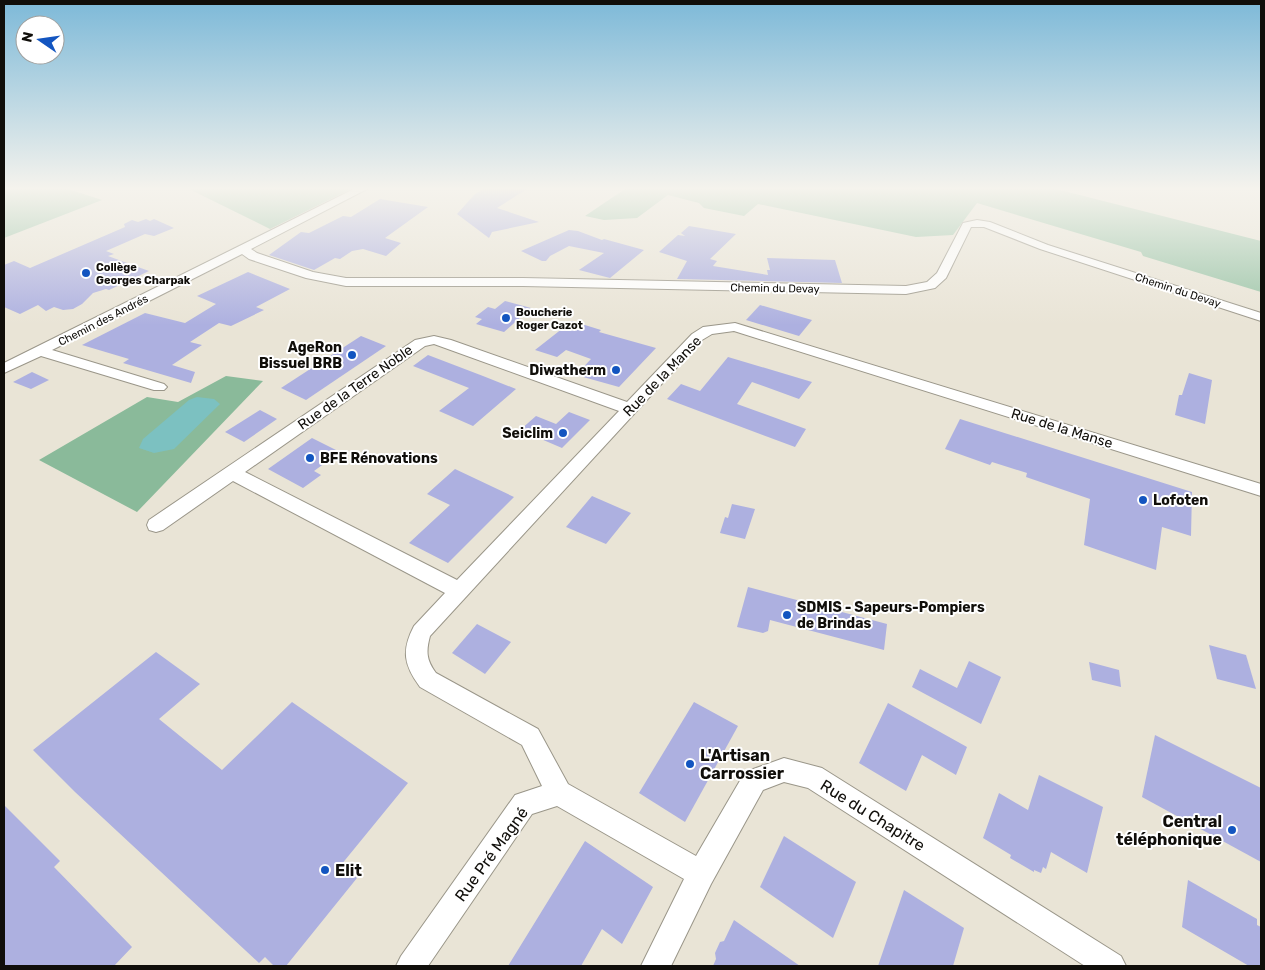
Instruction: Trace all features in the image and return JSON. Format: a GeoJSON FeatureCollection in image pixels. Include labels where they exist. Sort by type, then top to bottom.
{"type":"FeatureCollection","features":[{"type":"Feature","properties":{"kind":"street","name":"Chemin des Andrés"},"geometry":{"type":"LineString","coordinates":[[4,369],[272,234]]}},
{"type":"Feature","properties":{"kind":"street","name":"Chemin du Devay"},"geometry":{"type":"LineString","coordinates":[[243,249],[253,256],[310,275],[346,282],[523,282],[906,290],[932,285],[942,275],[962,234]]}},
{"type":"Feature","properties":{"kind":"street","name":"Chemin du Devay"},"geometry":{"type":"LineString","coordinates":[[1012,234],[1051,250],[1261,317]]}},
{"type":"Feature","properties":{"kind":"street","name":"Rue de la Manse"},"geometry":{"type":"LineString","coordinates":[[558,793],[530,737],[428,680],[418,666],[415,650],[421,632],[458,591],[697,337],[708,330],[735,327],[1261,490]]}},
{"type":"Feature","properties":{"kind":"street","name":"Rue de la Terre Noble"},"geometry":{"type":"LineString","coordinates":[[156,525],[410,348],[427,341],[446,343],[630,409]]}},
{"type":"Feature","properties":{"kind":"street"},"geometry":{"type":"LineString","coordinates":[[40,351],[159,387]]}},
{"type":"Feature","properties":{"kind":"street"},"geometry":{"type":"LineString","coordinates":[[232,473],[458,591]]}},
{"type":"Feature","properties":{"kind":"street","name":"Rue du Chapitre"},"geometry":{"type":"LineString","coordinates":[[656,966],[701,874],[754,781],[784,770],[813,776],[1111,966]]}},
{"type":"Feature","properties":{"kind":"street"},"geometry":{"type":"LineString","coordinates":[[558,793],[701,874]]}},
{"type":"Feature","properties":{"kind":"street","name":"Rue Pré Magné"},"geometry":{"type":"LineString","coordinates":[[411,966],[524,804],[558,793]]}},
{"type":"Feature","properties":{"kind":"green space"},"geometry":{"type":"Polygon","coordinates":[[[4,234],[14,234],[4,238],[4,234]]]}},
{"type":"Feature","properties":{"kind":"green space"},"geometry":{"type":"Polygon","coordinates":[[[903,234],[954,234],[953,235],[916,237],[903,234]]]}},
{"type":"Feature","properties":{"kind":"green space"},"geometry":{"type":"Polygon","coordinates":[[[1082,234],[1234,234],[1261,241],[1261,292],[1143,256],[1141,252],[1082,234]]]}},
{"type":"Feature","properties":{"kind":"green space"},"geometry":{"type":"Polygon","coordinates":[[[226,376],[263,381],[137,512],[39,460],[147,397],[178,402],[226,376]]]}},
{"type":"Feature","properties":{"kind":"water"},"geometry":{"type":"Polygon","coordinates":[[[197,397],[214,399],[220,404],[174,449],[154,453],[139,448],[143,439],[189,400],[197,397]]]}},
{"type":"Feature","properties":{"kind":"building","name":"Collège Georges Charpak"},"geometry":{"type":"Polygon","coordinates":[[[108,234],[144,234],[106,251],[114,254],[108,256],[149,271],[109,290],[106,289],[93,293],[82,304],[73,309],[63,310],[54,307],[46,311],[38,305],[20,314],[4,307],[4,265],[14,261],[30,268],[108,234]]]}},
{"type":"Feature","properties":{"kind":"building"},"geometry":{"type":"Polygon","coordinates":[[[298,234],[390,234],[385,238],[401,243],[386,256],[363,249],[352,251],[340,259],[335,258],[314,270],[269,255],[298,234]]]}},
{"type":"Feature","properties":{"kind":"building"},"geometry":{"type":"Polygon","coordinates":[[[559,234],[587,234],[644,250],[610,278],[579,270],[604,253],[569,246],[550,256],[546,261],[542,261],[521,251],[559,234]]]}},
{"type":"Feature","properties":{"kind":"building"},"geometry":{"type":"Polygon","coordinates":[[[683,234],[736,234],[710,259],[717,261],[713,266],[768,275],[767,270],[770,270],[767,258],[835,260],[842,283],[677,279],[687,261],[659,252],[678,235],[685,236],[683,234]]]}},
{"type":"Feature","properties":{"kind":"building"},"geometry":{"type":"Polygon","coordinates":[[[248,272],[290,289],[256,307],[264,310],[231,326],[219,323],[190,342],[202,345],[172,365],[195,372],[191,383],[123,363],[129,359],[82,345],[145,313],[185,323],[216,304],[197,296],[248,272]]]}},
{"type":"Feature","properties":{"kind":"building"},"geometry":{"type":"Polygon","coordinates":[[[505,301],[531,308],[504,332],[476,324],[482,319],[475,317],[488,307],[495,309],[505,301]]]}},
{"type":"Feature","properties":{"kind":"building"},"geometry":{"type":"Polygon","coordinates":[[[760,305],[812,320],[799,336],[746,320],[760,305]]]}},
{"type":"Feature","properties":{"kind":"building"},"geometry":{"type":"Polygon","coordinates":[[[572,321],[601,330],[599,332],[656,348],[619,387],[576,375],[591,359],[566,350],[557,357],[535,350],[572,321]]]}},
{"type":"Feature","properties":{"kind":"building"},"geometry":{"type":"Polygon","coordinates":[[[361,336],[386,346],[306,400],[281,388],[361,336]]]}},
{"type":"Feature","properties":{"kind":"building"},"geometry":{"type":"Polygon","coordinates":[[[428,355],[516,389],[473,426],[439,411],[469,388],[413,366],[428,355]]]}},
{"type":"Feature","properties":{"kind":"building"},"geometry":{"type":"Polygon","coordinates":[[[728,357],[812,382],[799,399],[752,382],[737,404],[806,429],[795,447],[667,399],[681,384],[700,391],[728,357]]]}},
{"type":"Feature","properties":{"kind":"building"},"geometry":{"type":"Polygon","coordinates":[[[32,372],[49,380],[31,389],[13,382],[32,372]]]}},
{"type":"Feature","properties":{"kind":"building"},"geometry":{"type":"Polygon","coordinates":[[[1189,373],[1212,380],[1205,424],[1175,415],[1179,395],[1182,395],[1189,373]]]}},
{"type":"Feature","properties":{"kind":"building"},"geometry":{"type":"Polygon","coordinates":[[[260,410],[277,419],[244,442],[225,432],[260,410]]]}},
{"type":"Feature","properties":{"kind":"building"},"geometry":{"type":"Polygon","coordinates":[[[569,412],[590,420],[562,448],[520,430],[536,416],[556,424],[569,412]]]}},
{"type":"Feature","properties":{"kind":"building"},"geometry":{"type":"Polygon","coordinates":[[[960,419],[1192,492],[1191,536],[1162,527],[1156,570],[1084,545],[1090,499],[1026,477],[1027,473],[992,462],[990,465],[945,449],[960,419]]]}},
{"type":"Feature","properties":{"kind":"building"},"geometry":{"type":"Polygon","coordinates":[[[312,438],[340,452],[314,471],[321,475],[303,488],[268,469],[312,438]]]}},
{"type":"Feature","properties":{"kind":"building"},"geometry":{"type":"Polygon","coordinates":[[[455,469],[514,497],[448,563],[409,543],[450,505],[427,494],[455,469]]]}},
{"type":"Feature","properties":{"kind":"building"},"geometry":{"type":"Polygon","coordinates":[[[592,496],[631,513],[606,544],[566,527],[592,496]]]}},
{"type":"Feature","properties":{"kind":"building"},"geometry":{"type":"Polygon","coordinates":[[[732,504],[755,509],[745,539],[720,533],[725,517],[728,518],[732,504]]]}},
{"type":"Feature","properties":{"kind":"building","name":"SDMIS - Sapeurs-Pompiers de Brindas"},"geometry":{"type":"Polygon","coordinates":[[[748,587],[887,624],[884,650],[770,620],[768,631],[763,633],[737,627],[748,587]]]}},
{"type":"Feature","properties":{"kind":"building"},"geometry":{"type":"Polygon","coordinates":[[[477,624],[511,642],[485,674],[452,653],[477,624]]]}},
{"type":"Feature","properties":{"kind":"building"},"geometry":{"type":"Polygon","coordinates":[[[1209,645],[1246,655],[1256,689],[1217,679],[1209,645]]]}},
{"type":"Feature","properties":{"kind":"building"},"geometry":{"type":"Polygon","coordinates":[[[156,652],[200,684],[159,719],[222,770],[292,702],[408,783],[341,865],[357,878],[286,966],[274,966],[265,957],[259,963],[75,792],[33,750],[156,652]]]}},
{"type":"Feature","properties":{"kind":"building"},"geometry":{"type":"Polygon","coordinates":[[[969,661],[1001,677],[981,724],[912,687],[920,669],[957,688],[969,661]]]}},
{"type":"Feature","properties":{"kind":"building"},"geometry":{"type":"Polygon","coordinates":[[[1089,662],[1119,670],[1121,687],[1092,680],[1089,662]]]}},
{"type":"Feature","properties":{"kind":"building"},"geometry":{"type":"Polygon","coordinates":[[[694,702],[738,726],[685,822],[639,793],[694,702]]]}},
{"type":"Feature","properties":{"kind":"building"},"geometry":{"type":"Polygon","coordinates":[[[888,703],[967,747],[956,775],[922,755],[906,791],[859,763],[888,703]]]}},
{"type":"Feature","properties":{"kind":"building","name":"Central téléphonique"},"geometry":{"type":"Polygon","coordinates":[[[1155,735],[1261,788],[1261,862],[1142,797],[1155,735]]]}},
{"type":"Feature","properties":{"kind":"building"},"geometry":{"type":"Polygon","coordinates":[[[1039,775],[1103,807],[1087,873],[1051,852],[1046,869],[1043,867],[1041,873],[1034,870],[1034,872],[1010,858],[1011,855],[983,838],[999,793],[1028,810],[1039,775]]]}},
{"type":"Feature","properties":{"kind":"building"},"geometry":{"type":"Polygon","coordinates":[[[4,805],[60,861],[54,867],[132,947],[114,966],[4,966],[4,805]]]}},
{"type":"Feature","properties":{"kind":"building"},"geometry":{"type":"Polygon","coordinates":[[[784,836],[856,882],[833,938],[760,887],[784,836]]]}},
{"type":"Feature","properties":{"kind":"building"},"geometry":{"type":"Polygon","coordinates":[[[585,841],[653,887],[622,944],[602,929],[581,966],[508,966],[585,841]]]}},
{"type":"Feature","properties":{"kind":"building"},"geometry":{"type":"Polygon","coordinates":[[[1188,880],[1257,919],[1257,925],[1261,927],[1261,966],[1249,966],[1182,927],[1188,880]]]}},
{"type":"Feature","properties":{"kind":"building"},"geometry":{"type":"Polygon","coordinates":[[[904,890],[964,928],[953,966],[878,966],[904,890]]]}},
{"type":"Feature","properties":{"kind":"building"},"geometry":{"type":"Polygon","coordinates":[[[734,920],[800,966],[713,966],[716,959],[715,953],[720,942],[724,941],[734,920]]]}},
{"type":"Feature","properties":{"kind":"place","name":"Collège Georges Charpak"},"geometry":{"type":"Point","coordinates":[86,273]}},
{"type":"Feature","properties":{"kind":"place","name":"Boucherie Roger Cazot"},"geometry":{"type":"Point","coordinates":[506,318]}},
{"type":"Feature","properties":{"kind":"place","name":"AgeRon Bissuel BRB"},"geometry":{"type":"Point","coordinates":[352,355]}},
{"type":"Feature","properties":{"kind":"place","name":"Diwatherm"},"geometry":{"type":"Point","coordinates":[616,370]}},
{"type":"Feature","properties":{"kind":"place","name":"Seiclim"},"geometry":{"type":"Point","coordinates":[563,433]}},
{"type":"Feature","properties":{"kind":"place","name":"BFE Rénovations"},"geometry":{"type":"Point","coordinates":[310,458]}},
{"type":"Feature","properties":{"kind":"place","name":"Lofoten"},"geometry":{"type":"Point","coordinates":[1143,500]}},
{"type":"Feature","properties":{"kind":"place","name":"SDMIS - Sapeurs-Pompiers de Brindas"},"geometry":{"type":"Point","coordinates":[787,615]}},
{"type":"Feature","properties":{"kind":"place","name":"L'Artisan Carrossier"},"geometry":{"type":"Point","coordinates":[690,764]}},
{"type":"Feature","properties":{"kind":"place","name":"Central téléphonique"},"geometry":{"type":"Point","coordinates":[1232,830]}},
{"type":"Feature","properties":{"kind":"place","name":"Elit"},"geometry":{"type":"Point","coordinates":[325,870]}}]}
